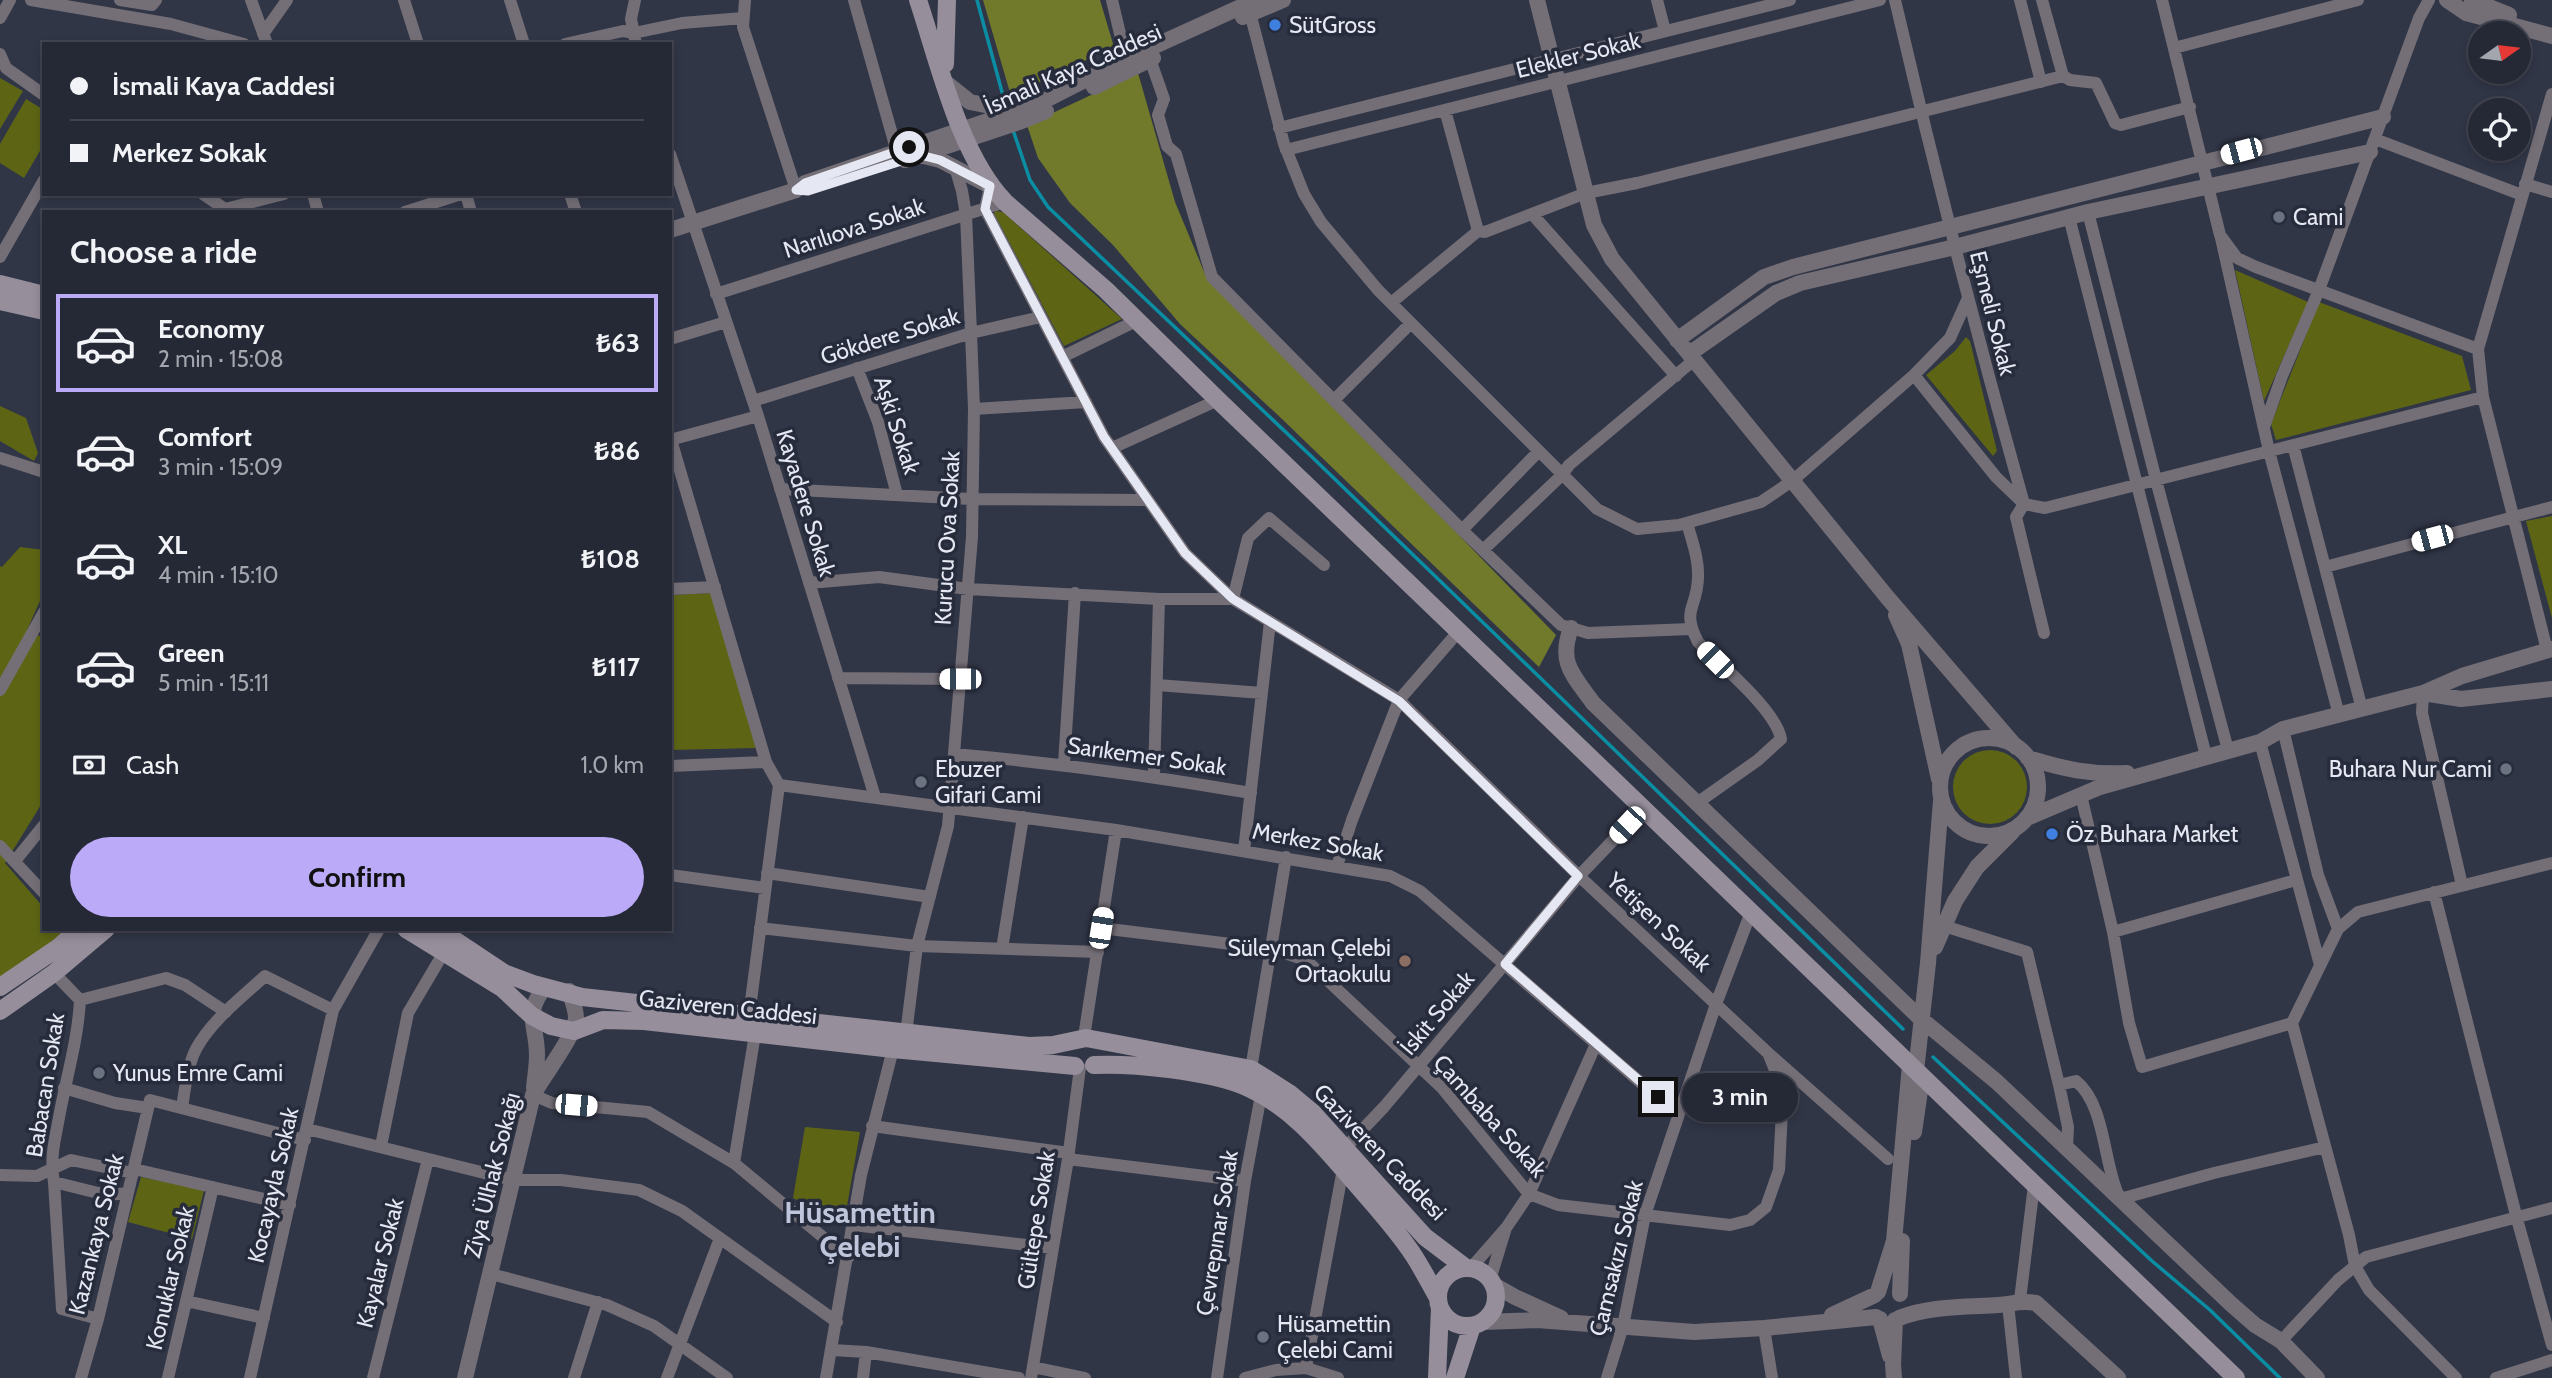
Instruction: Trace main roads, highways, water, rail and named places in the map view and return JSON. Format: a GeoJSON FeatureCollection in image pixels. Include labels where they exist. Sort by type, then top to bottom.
{"type":"FeatureCollection","features":[{"type":"Feature","properties":{"kind":"main road"},"geometry":{"type":"LineString","coordinates":[[918,0],[964,135],[990,186],[1004,202],[1138,320],[2236,1378]]}},
{"type":"Feature","properties":{"kind":"main road"},"geometry":{"type":"LineString","coordinates":[[945,82],[947,0]]}},
{"type":"Feature","properties":{"kind":"main road"},"geometry":{"type":"LineString","coordinates":[[0,284],[42,294]]}},
{"type":"Feature","properties":{"kind":"main road"},"geometry":{"type":"LineString","coordinates":[[0,301],[42,311]]}},
{"type":"Feature","properties":{"kind":"main road"},"geometry":{"type":"LineString","coordinates":[[0,987],[59,947],[76,931]]}},
{"type":"Feature","properties":{"kind":"main road"},"geometry":{"type":"LineString","coordinates":[[0,1012],[54,973],[104,931]]}},
{"type":"Feature","properties":{"kind":"main road","name":"Gaziveren Caddesi"},"geometry":{"type":"LineString","coordinates":[[416,931],[454,940],[504,974],[583,997],[1029,1046],[1084,1039],[1251,1069],[1289,1093],[1313,1113],[1425,1237],[1469,1268]]}},
{"type":"Feature","properties":{"kind":"main road","name":"Gaziveren Caddesi"},"geometry":{"type":"LineString","coordinates":[[454,940],[532,1016],[551,1026],[574,1031],[603,1020],[643,1021],[892,1049],[1083,1066],[1140,1066],[1240,1084],[1283,1108],[1306,1127],[1394,1227],[1414,1255],[1439,1303]]}},
{"type":"Feature","properties":{"kind":"main road"},"geometry":{"type":"LineString","coordinates":[[1084,1039],[1099,1052],[1083,1066],[1071,1062],[1068,1052],[1069,1047],[1084,1039]]}},
{"type":"Feature","properties":{"kind":"main road"},"geometry":{"type":"LineString","coordinates":[[1437,1378],[1439,1289],[1449,1274],[1469,1268],[1479,1271],[1491,1282],[1496,1301],[1493,1309],[1477,1324],[1455,1378]]}},
{"type":"Feature","properties":{"kind":"main road"},"geometry":{"type":"LineString","coordinates":[[1439,1303],[1445,1317],[1453,1323],[1462,1326],[1477,1324]]}},
{"type":"Feature","properties":{"kind":"waterway"},"geometry":{"type":"LineString","coordinates":[[977,0],[1005,103]]}},
{"type":"Feature","properties":{"kind":"waterway"},"geometry":{"type":"LineString","coordinates":[[1013,130],[1030,180],[1048,207],[1312,457],[1903,1029]]}},
{"type":"Feature","properties":{"kind":"waterway"},"geometry":{"type":"LineString","coordinates":[[1933,1057],[2152,1261],[2210,1310],[2280,1378]]}},
{"type":"Feature","properties":{"kind":"place","name":"SütGross"},"geometry":{"type":"Point","coordinates":[1275,25]}},
{"type":"Feature","properties":{"kind":"place","name":"Cami"},"geometry":{"type":"Point","coordinates":[2279,217]}},
{"type":"Feature","properties":{"kind":"place","name":"Buhara Nur Cami"},"geometry":{"type":"Point","coordinates":[2506,769]}},
{"type":"Feature","properties":{"kind":"place","name":"Ebuzer Gifari Cami"},"geometry":{"type":"Point","coordinates":[921,782]}},
{"type":"Feature","properties":{"kind":"place","name":"Öz Buhara Market"},"geometry":{"type":"Point","coordinates":[2052,834]}},
{"type":"Feature","properties":{"kind":"place","name":"Süleyman Çelebi Ortaokulu"},"geometry":{"type":"Point","coordinates":[1405,961]}},
{"type":"Feature","properties":{"kind":"place","name":"Yunus Emre Cami"},"geometry":{"type":"Point","coordinates":[99,1073]}},
{"type":"Feature","properties":{"kind":"place","name":"Hüsamettin Çelebi Cami"},"geometry":{"type":"Point","coordinates":[1263,1337]}},
{"type":"Feature","properties":{"kind":"district","name":"Hüsamettin Çelebi"},"geometry":{"type":"Point","coordinates":[860,1229]}}]}
